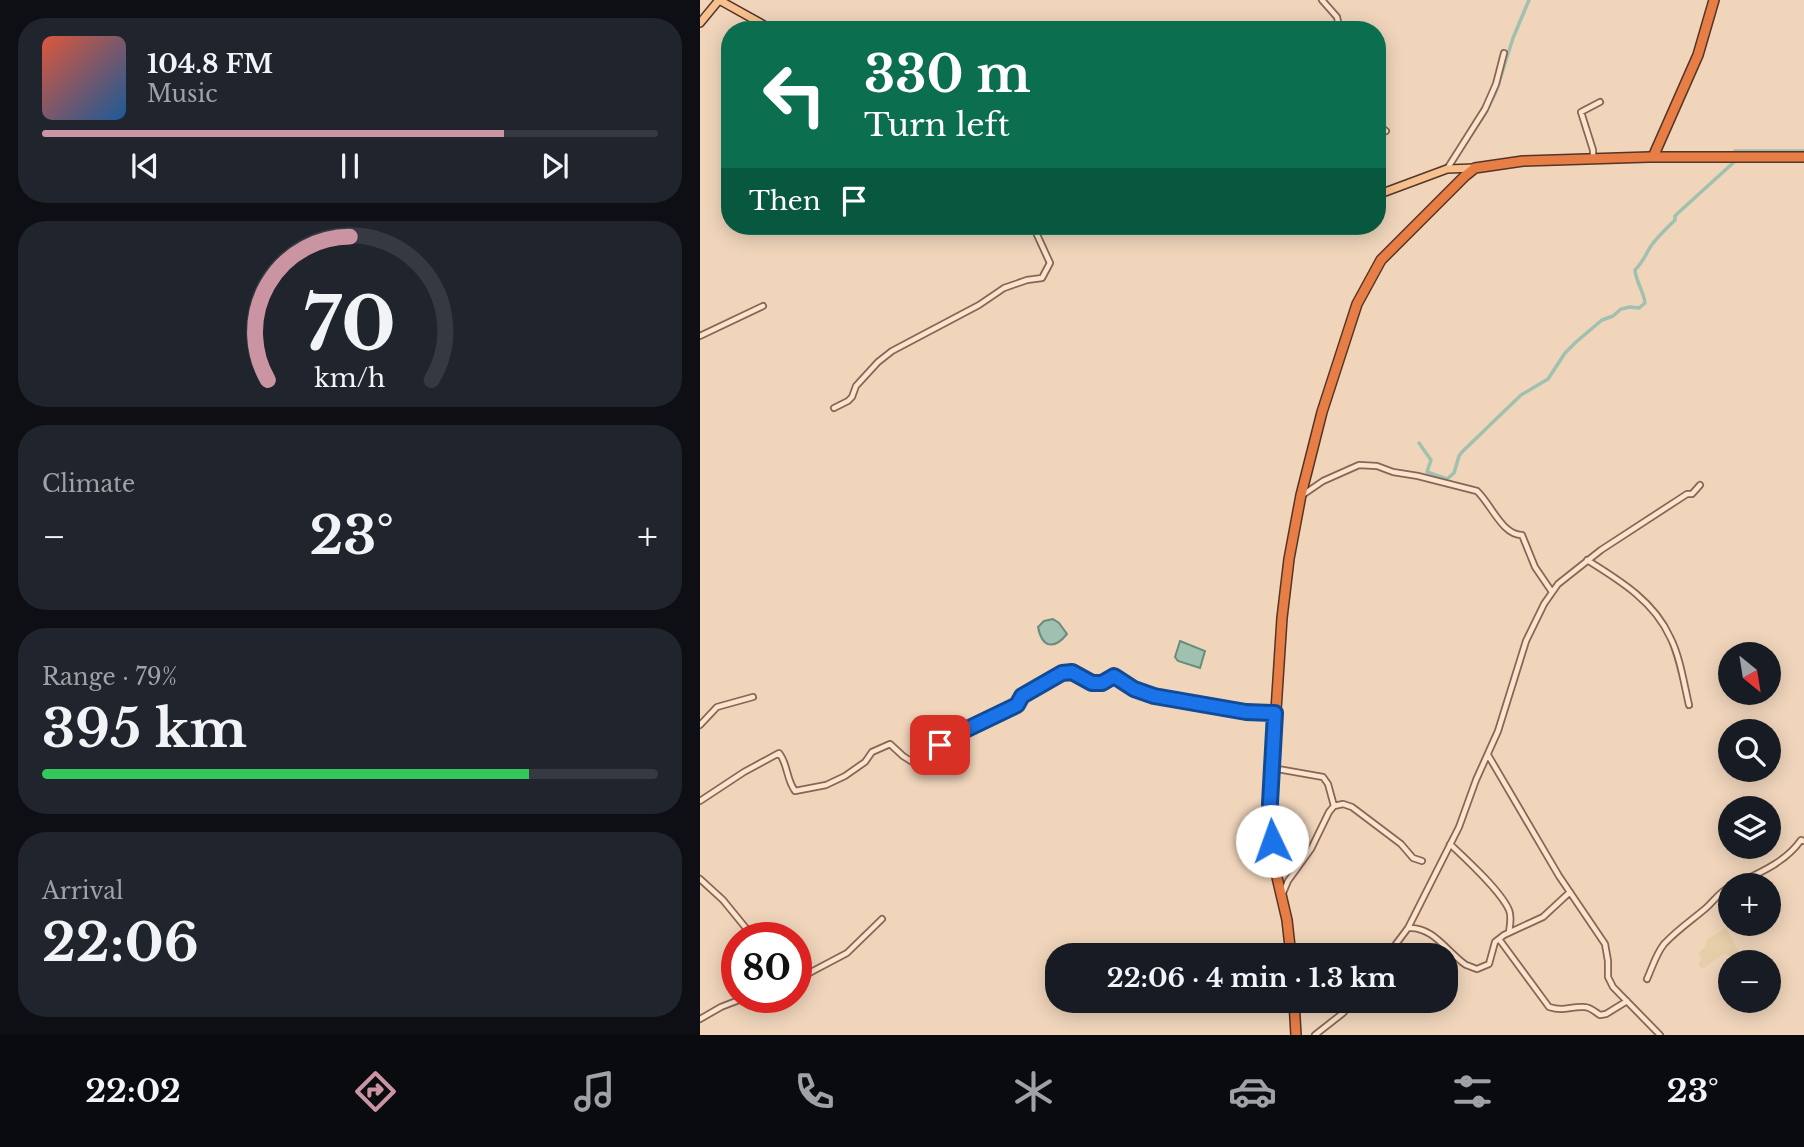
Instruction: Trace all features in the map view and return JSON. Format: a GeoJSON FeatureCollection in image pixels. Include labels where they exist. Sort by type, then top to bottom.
{"type":"FeatureCollection","features":[{"type":"Feature","properties":{"kind":"highway"},"geometry":{"type":"LineString","coordinates":[[1653,152],[1698,55],[1714,0]]}},
{"type":"Feature","properties":{"kind":"highway"},"geometry":{"type":"LineString","coordinates":[[1290,943],[1273,860],[1270,803],[1282,618],[1289,559],[1301,495],[1322,412],[1357,304],[1381,260],[1475,168],[1523,161],[1593,159],[1653,152],[1804,157]]}},
{"type":"Feature","properties":{"kind":"highway"},"geometry":{"type":"LineString","coordinates":[[1295,1013],[1296,1035]]}},
{"type":"Feature","properties":{"kind":"main road"},"geometry":{"type":"LineString","coordinates":[[700,23],[719,0],[757,21]]}},
{"type":"Feature","properties":{"kind":"main road"},"geometry":{"type":"LineString","coordinates":[[1386,192],[1447,169],[1475,168]]}},
{"type":"Feature","properties":{"kind":"street"},"geometry":{"type":"LineString","coordinates":[[1322,0],[1338,21]]}},
{"type":"Feature","properties":{"kind":"street"},"geometry":{"type":"LineString","coordinates":[[1447,169],[1485,109],[1496,84],[1504,53]]}},
{"type":"Feature","properties":{"kind":"street"},"geometry":{"type":"LineString","coordinates":[[1593,159],[1593,150],[1581,112],[1601,102]]}},
{"type":"Feature","properties":{"kind":"street"},"geometry":{"type":"LineString","coordinates":[[834,408],[852,397],[856,386],[884,356],[979,305],[1004,288],[1042,278],[1050,263],[1037,235]]}},
{"type":"Feature","properties":{"kind":"street"},"geometry":{"type":"LineString","coordinates":[[700,336],[763,306]]}},
{"type":"Feature","properties":{"kind":"street"},"geometry":{"type":"LineString","coordinates":[[1301,495],[1323,481],[1359,465],[1377,466],[1477,491],[1511,533],[1522,535],[1535,567],[1552,592]]}},
{"type":"Feature","properties":{"kind":"street"},"geometry":{"type":"LineString","coordinates":[[1397,943],[1408,928],[1460,827],[1476,780],[1498,731],[1526,641],[1544,604],[1558,584],[1587,560],[1688,494],[1692,494],[1700,485]]}},
{"type":"Feature","properties":{"kind":"street"},"geometry":{"type":"LineString","coordinates":[[1587,560],[1633,590],[1660,618],[1671,638],[1689,705]]}},
{"type":"Feature","properties":{"kind":"street"},"geometry":{"type":"LineString","coordinates":[[700,801],[779,753],[785,760],[790,784],[795,791],[826,785],[855,769],[872,752],[890,744],[914,763],[953,737],[1017,705],[1022,696],[1062,673],[1072,672],[1092,683],[1102,683],[1114,676],[1134,689],[1154,696],[1246,712],[1275,713]]}},
{"type":"Feature","properties":{"kind":"street"},"geometry":{"type":"LineString","coordinates":[[700,724],[716,707],[753,697]]}},
{"type":"Feature","properties":{"kind":"street"},"geometry":{"type":"LineString","coordinates":[[1488,754],[1553,866],[1605,944],[1608,977],[1613,987],[1660,1035]]}},
{"type":"Feature","properties":{"kind":"street"},"geometry":{"type":"LineString","coordinates":[[1271,768],[1323,777],[1328,784],[1334,806]]}},
{"type":"Feature","properties":{"kind":"street"},"geometry":{"type":"LineString","coordinates":[[1281,896],[1334,806],[1343,804],[1352,807],[1401,844],[1413,858],[1422,862]]}},
{"type":"Feature","properties":{"kind":"street"},"geometry":{"type":"LineString","coordinates":[[1759,873],[1792,852],[1803,839]]}},
{"type":"Feature","properties":{"kind":"street"},"geometry":{"type":"LineString","coordinates":[[1450,844],[1493,888],[1509,909],[1509,932]]}},
{"type":"Feature","properties":{"kind":"street"},"geometry":{"type":"LineString","coordinates":[[700,878],[741,922]]}},
{"type":"Feature","properties":{"kind":"street"},"geometry":{"type":"LineString","coordinates":[[1408,928],[1416,927],[1434,936],[1466,965],[1477,969],[1489,964],[1495,942],[1509,932],[1543,917],[1570,892]]}},
{"type":"Feature","properties":{"kind":"street"},"geometry":{"type":"LineString","coordinates":[[1647,979],[1663,946],[1718,895]]}},
{"type":"Feature","properties":{"kind":"street"},"geometry":{"type":"LineString","coordinates":[[812,972],[847,953],[882,919]]}},
{"type":"Feature","properties":{"kind":"street"},"geometry":{"type":"LineString","coordinates":[[1499,939],[1549,1007],[1559,1010],[1584,1007],[1606,1014],[1627,1001]]}},
{"type":"Feature","properties":{"kind":"street"},"geometry":{"type":"LineString","coordinates":[[700,1019],[721,1007]]}},
{"type":"Feature","properties":{"kind":"street"},"geometry":{"type":"LineString","coordinates":[[1315,1035],[1343,1013]]}},
{"type":"Feature","properties":{"kind":"shaded area"},"geometry":{"type":"Polygon","coordinates":[[[1053,619],[1067,634],[1058,643],[1049,644],[1042,639],[1038,627],[1044,621],[1053,619]]]}},
{"type":"Feature","properties":{"kind":"shaded area"},"geometry":{"type":"Polygon","coordinates":[[[1180,641],[1205,651],[1200,668],[1178,661],[1175,657],[1180,641]]]}},
{"type":"Feature","properties":{"kind":"shaded area"},"geometry":{"type":"Polygon","coordinates":[[[1718,933],[1718,936],[1730,936],[1738,950],[1718,950],[1718,958],[1702,969],[1698,964],[1702,959],[1698,954],[1705,947],[1707,939],[1718,933]]]}},
{"type":"Feature","properties":{"kind":"waterway"},"geometry":{"type":"LineString","coordinates":[[1461,150],[1496,92],[1513,38],[1529,0]]}},
{"type":"Feature","properties":{"kind":"waterway"},"geometry":{"type":"LineString","coordinates":[[1419,443],[1431,460],[1427,472],[1447,479],[1454,473],[1462,452],[1521,395],[1548,379],[1565,353],[1576,342],[1602,320],[1621,309],[1639,308],[1645,303],[1635,270],[1654,242],[1675,220],[1675,216],[1733,163],[1735,151],[1804,151]]}},
{"type":"Feature","properties":{"kind":"route"},"geometry":{"type":"LineString","coordinates":[[940,745],[1017,705],[1022,696],[1053,677],[1072,672],[1092,683],[1102,683],[1114,676],[1119,677],[1134,689],[1154,696],[1246,712],[1275,713],[1270,803],[1272,841]]}}]}
